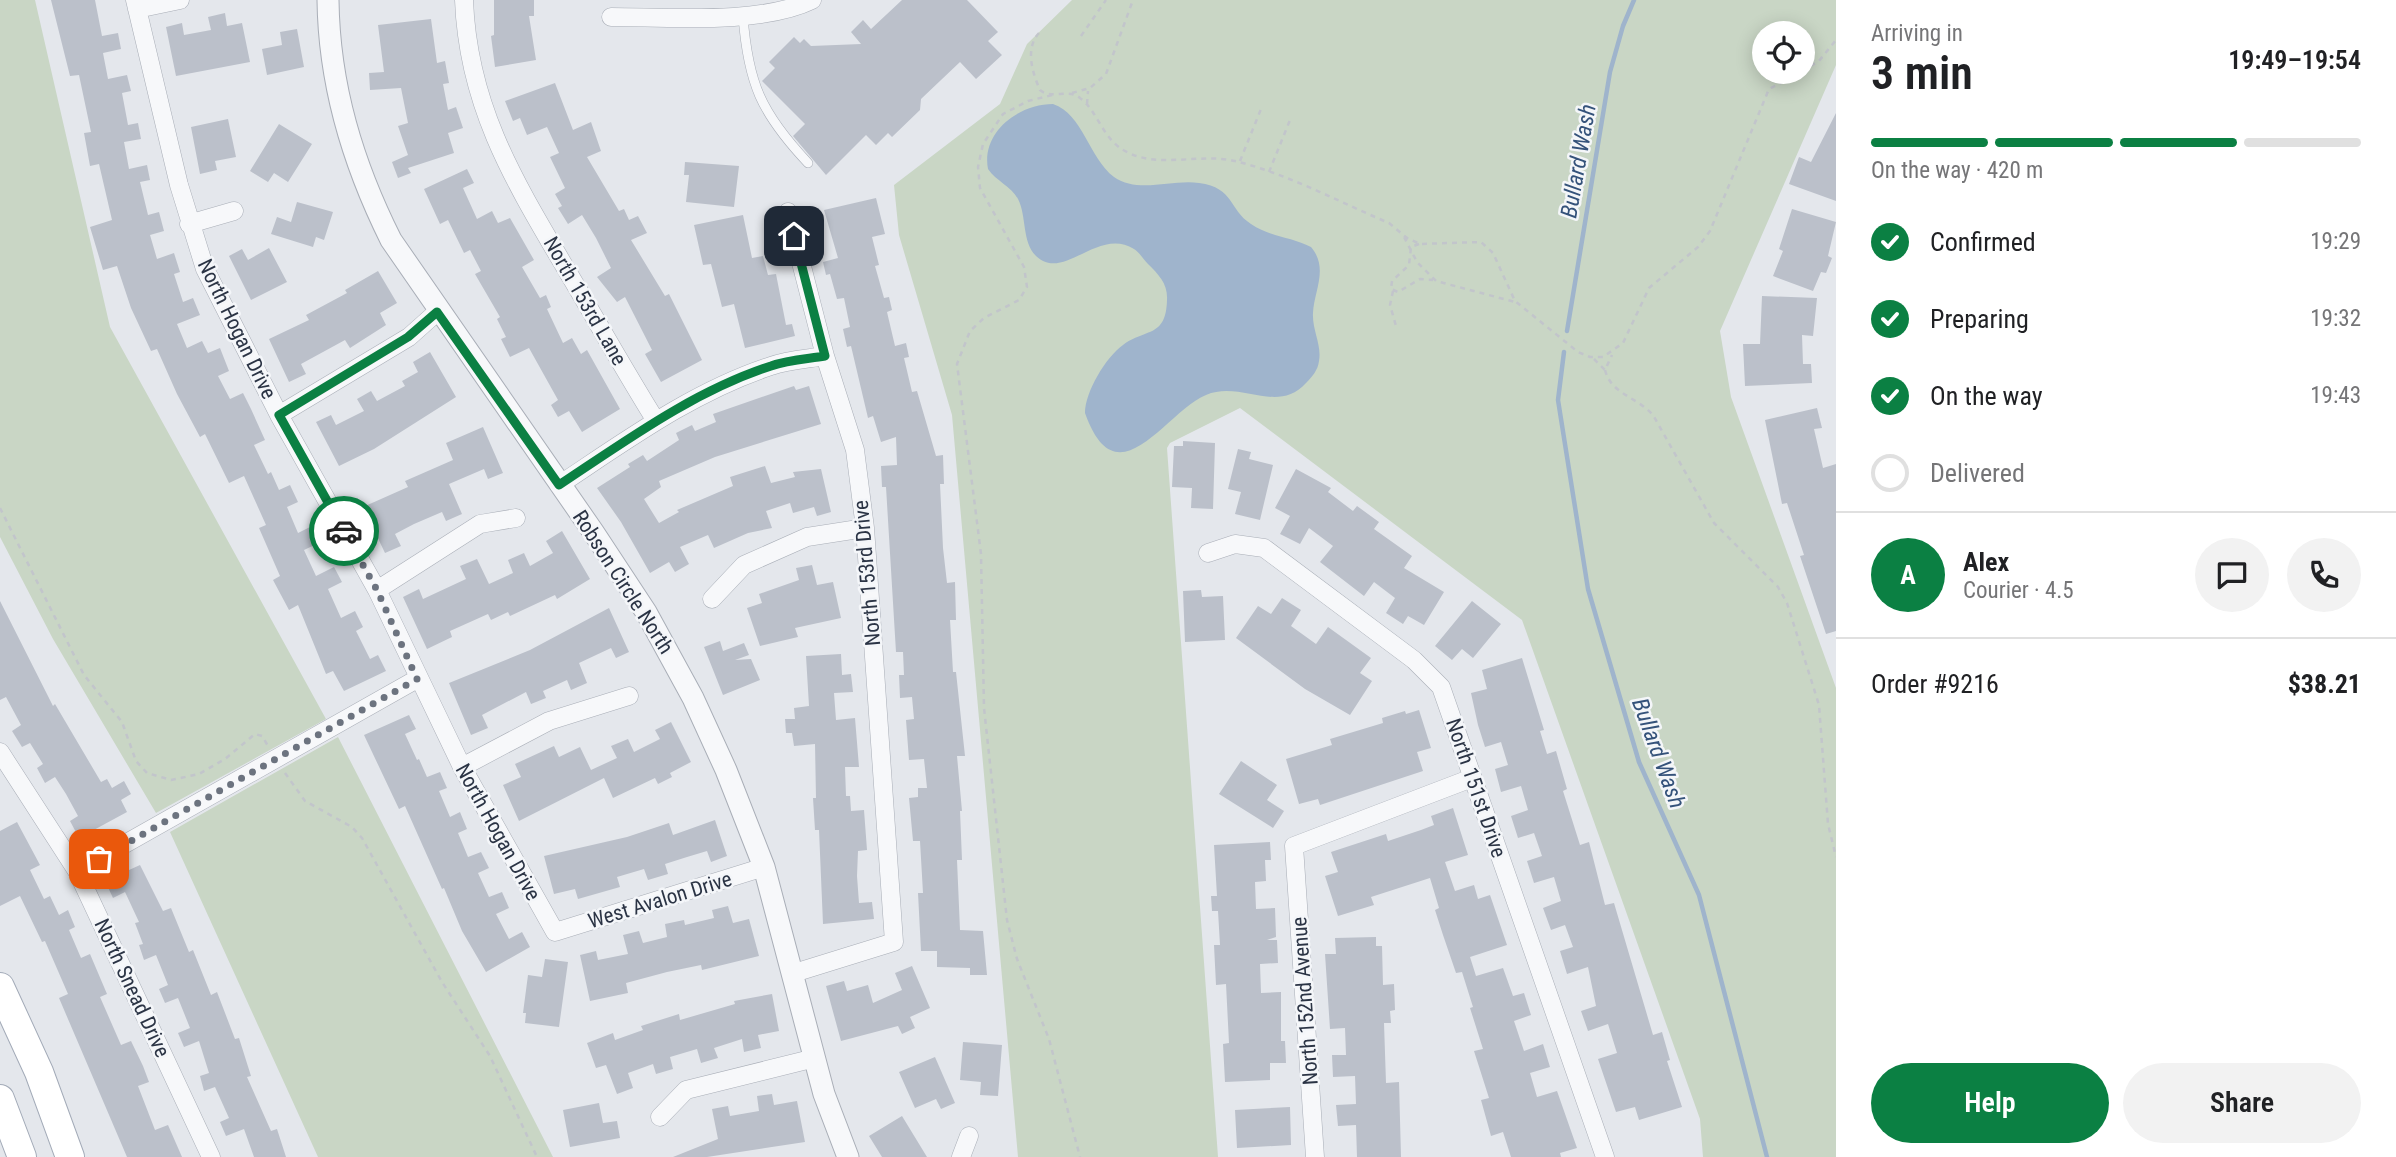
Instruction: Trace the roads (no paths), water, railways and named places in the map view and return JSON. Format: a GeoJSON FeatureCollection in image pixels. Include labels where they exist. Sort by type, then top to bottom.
{"type":"FeatureCollection","features":[{"type":"Feature","properties":{"kind":"main road"},"geometry":{"type":"LineString","coordinates":[[0,987],[39,1072],[71,1157]]}},
{"type":"Feature","properties":{"kind":"main road"},"geometry":{"type":"LineString","coordinates":[[0,1099],[22,1157]]}},
{"type":"Feature","properties":{"kind":"street"},"geometry":{"type":"LineString","coordinates":[[136,4],[180,0]]}},
{"type":"Feature","properties":{"kind":"street","name":"Robson Circle North"},"geometry":{"type":"LineString","coordinates":[[328,0],[334,79],[353,153],[391,240],[437,312],[646,612],[726,770],[764,867],[824,1094],[848,1157]]}},
{"type":"Feature","properties":{"kind":"street","name":"North 153rd Lane"},"geometry":{"type":"LineString","coordinates":[[464,0],[470,61],[499,151],[656,421]]}},
{"type":"Feature","properties":{"kind":"street"},"geometry":{"type":"LineString","coordinates":[[611,17],[703,18],[748,9],[794,9],[812,0]]}},
{"type":"Feature","properties":{"kind":"street","name":"North Hogan Drive"},"geometry":{"type":"LineString","coordinates":[[136,4],[190,224],[205,269],[279,415],[377,590],[461,767],[555,932]]}},
{"type":"Feature","properties":{"kind":"street"},"geometry":{"type":"LineString","coordinates":[[190,224],[234,211]]}},
{"type":"Feature","properties":{"kind":"street","name":"North 153rd Drive"},"geometry":{"type":"LineString","coordinates":[[788,212],[825,356],[855,450],[865,528],[894,942],[794,974]]}},
{"type":"Feature","properties":{"kind":"street"},"geometry":{"type":"LineString","coordinates":[[279,415],[408,337],[437,312]]}},
{"type":"Feature","properties":{"kind":"street"},"geometry":{"type":"LineString","coordinates":[[559,485],[656,421],[752,373],[774,365],[825,356]]}},
{"type":"Feature","properties":{"kind":"street"},"geometry":{"type":"LineString","coordinates":[[377,590],[480,524],[516,519]]}},
{"type":"Feature","properties":{"kind":"street"},"geometry":{"type":"LineString","coordinates":[[712,598],[744,565],[807,537],[865,528]]}},
{"type":"Feature","properties":{"kind":"street","name":"North 151st Drive"},"geometry":{"type":"LineString","coordinates":[[1208,553],[1235,544],[1264,548],[1414,660],[1441,687],[1605,1157]]}},
{"type":"Feature","properties":{"kind":"street"},"geometry":{"type":"LineString","coordinates":[[77,871],[417,679]]}},
{"type":"Feature","properties":{"kind":"street"},"geometry":{"type":"LineString","coordinates":[[461,767],[549,721],[629,696]]}},
{"type":"Feature","properties":{"kind":"street","name":"North Snead Drive"},"geometry":{"type":"LineString","coordinates":[[0,751],[77,871],[211,1157]]}},
{"type":"Feature","properties":{"kind":"street","name":"North 152nd Avenue"},"geometry":{"type":"LineString","coordinates":[[1315,1157],[1294,846],[1472,778]]}},
{"type":"Feature","properties":{"kind":"street","name":"West Avalon Drive"},"geometry":{"type":"LineString","coordinates":[[555,932],[764,867]]}},
{"type":"Feature","properties":{"kind":"street"},"geometry":{"type":"LineString","coordinates":[[660,1117],[686,1090],[815,1058]]}},
{"type":"Feature","properties":{"kind":"street"},"geometry":{"type":"LineString","coordinates":[[961,1157],[969,1136]]}},
{"type":"Feature","properties":{"kind":"lane"},"geometry":{"type":"LineString","coordinates":[[748,9],[749,71],[753,85],[777,127],[808,163]]}},
{"type":"Feature","properties":{"kind":"water"},"geometry":{"type":"Polygon","coordinates":[[[1053,104],[1072,117],[1105,169],[1123,182],[1155,185],[1189,182],[1211,186],[1225,194],[1251,224],[1266,232],[1311,247],[1320,271],[1313,313],[1320,355],[1316,370],[1306,383],[1295,392],[1283,396],[1271,397],[1232,391],[1206,395],[1190,404],[1142,444],[1127,451],[1112,451],[1098,439],[1085,413],[1093,385],[1116,351],[1159,326],[1166,312],[1167,294],[1162,280],[1140,254],[1122,244],[1098,247],[1064,262],[1053,263],[1043,261],[1031,249],[1018,199],[988,169],[987,156],[990,143],[1005,123],[1028,109],[1053,104]]]}},
{"type":"Feature","properties":{"kind":"waterway","name":"Bullard Wash"},"geometry":{"type":"LineString","coordinates":[[1567,331],[1610,72],[1623,26],[1634,0]]}},
{"type":"Feature","properties":{"kind":"waterway","name":"Bullard Wash"},"geometry":{"type":"LineString","coordinates":[[1564,352],[1558,400],[1588,589],[1639,762],[1699,895],[1767,1157]]}}]}
